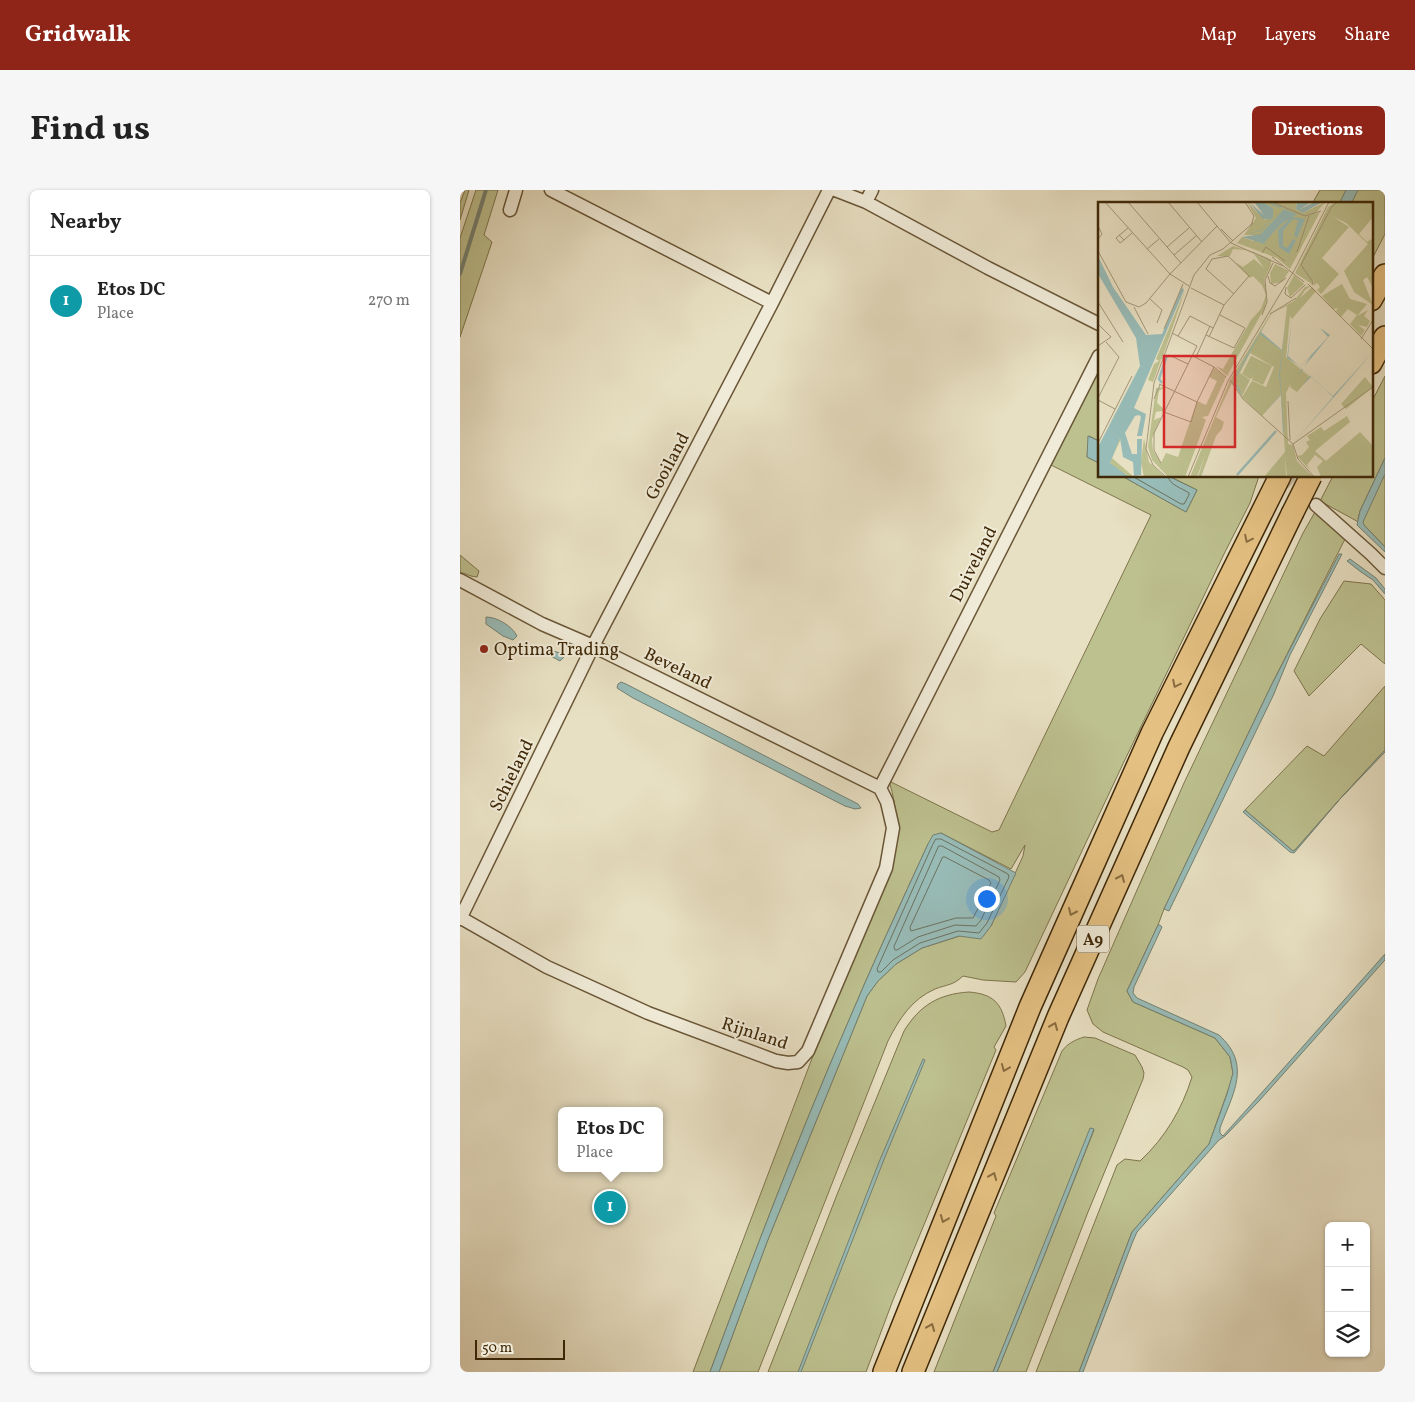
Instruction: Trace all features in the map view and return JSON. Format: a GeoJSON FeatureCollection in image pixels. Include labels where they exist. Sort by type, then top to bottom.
{"type":"FeatureCollection","features":[{"type":"Feature","properties":{"kind":"highway"},"geometry":{"type":"LineString","coordinates":[[1372,298],[1385,275]]}},
{"type":"Feature","properties":{"kind":"highway"},"geometry":{"type":"LineString","coordinates":[[1372,361],[1385,337]]}},
{"type":"Feature","properties":{"kind":"highway","name":"A9"},"geometry":{"type":"LineString","coordinates":[[884,1372],[1034,997],[1152,733],[1279,478]]}},
{"type":"Feature","properties":{"kind":"highway","name":"A9"},"geometry":{"type":"LineString","coordinates":[[913,1372],[1058,1017],[1179,747],[1310,478]]}},
{"type":"Feature","properties":{"kind":"street"},"geometry":{"type":"LineString","coordinates":[[510,210],[516,190]]}},
{"type":"Feature","properties":{"kind":"street"},"geometry":{"type":"LineString","coordinates":[[551,190],[772,303]]}},
{"type":"Feature","properties":{"kind":"street","name":"Gooiland"},"geometry":{"type":"LineString","coordinates":[[593,646],[829,190]]}},
{"type":"Feature","properties":{"kind":"street"},"geometry":{"type":"LineString","coordinates":[[835,190],[866,202],[988,268],[1098,323]]}},
{"type":"Feature","properties":{"kind":"street"},"geometry":{"type":"LineString","coordinates":[[866,202],[872,190]]}},
{"type":"Feature","properties":{"kind":"street","name":"Duiveland"},"geometry":{"type":"LineString","coordinates":[[880,788],[1098,358]]}},
{"type":"Feature","properties":{"kind":"street"},"geometry":{"type":"LineString","coordinates":[[1316,505],[1385,568]]}},
{"type":"Feature","properties":{"kind":"street","name":"Beveland"},"geometry":{"type":"LineString","coordinates":[[460,581],[542,624],[593,646],[880,788]]}},
{"type":"Feature","properties":{"kind":"street","name":"Schieland"},"geometry":{"type":"LineString","coordinates":[[460,918],[593,646]]}},
{"type":"Feature","properties":{"kind":"street","name":"Rijnland"},"geometry":{"type":"LineString","coordinates":[[460,918],[547,967],[648,1013],[776,1061],[798,1062],[808,1051],[886,868],[893,828],[887,802],[880,788]]}},
{"type":"Feature","properties":{"kind":"green space"},"geometry":{"type":"Polygon","coordinates":[[[465,190],[469,190],[460,220],[460,203],[465,190]]]}},
{"type":"Feature","properties":{"kind":"green space"},"geometry":{"type":"Polygon","coordinates":[[[476,190],[498,190],[484,235],[492,242],[460,337],[460,238],[476,190]]]}},
{"type":"Feature","properties":{"kind":"green space"},"geometry":{"type":"Polygon","coordinates":[[[1320,190],[1385,190],[1385,234],[1372,259],[1372,202],[1313,202],[1320,190]]]}},
{"type":"Feature","properties":{"kind":"green space"},"geometry":{"type":"Polygon","coordinates":[[[1098,358],[1098,440],[1089,436],[1087,457],[1098,462],[1098,478],[1126,478],[1186,512],[1197,490],[1173,478],[1258,478],[1250,503],[1122,766],[1025,972],[1016,982],[983,980],[963,976],[953,983],[927,993],[907,1011],[888,1041],[758,1372],[719,1372],[767,1242],[867,996],[878,981],[896,964],[922,948],[991,926],[1023,856],[1025,845],[1011,869],[941,833],[928,844],[866,981],[810,1112],[710,1372],[693,1372],[811,1061],[893,865],[896,823],[889,781],[992,832],[999,830],[1151,515],[1045,462],[1098,358]]]}},
{"type":"Feature","properties":{"kind":"green space"},"geometry":{"type":"Polygon","coordinates":[[[1385,376],[1385,458],[1358,519],[1385,474],[1385,547],[1364,525],[1320,501],[1332,478],[1372,478],[1372,401],[1385,376]]]}},
{"type":"Feature","properties":{"kind":"green space"},"geometry":{"type":"Polygon","coordinates":[[[1315,512],[1345,539],[1271,686],[1164,909],[1127,991],[1133,1002],[1215,1038],[1230,1057],[1233,1073],[1231,1082],[1209,1144],[1132,1232],[1079,1372],[1036,1372],[1117,1165],[1125,1159],[1140,1161],[1157,1143],[1178,1112],[1192,1077],[1188,1070],[1183,1067],[1103,1032],[1093,1024],[1087,1010],[1098,979],[1184,783],[1303,533],[1315,512]]]}},
{"type":"Feature","properties":{"kind":"green space"},"geometry":{"type":"Polygon","coordinates":[[[460,555],[479,571],[477,577],[460,572],[460,555]]]}},
{"type":"Feature","properties":{"kind":"green space"},"geometry":{"type":"Polygon","coordinates":[[[1344,581],[1371,584],[1385,600],[1385,664],[1361,644],[1309,696],[1294,671],[1320,619],[1344,581]]]}},
{"type":"Feature","properties":{"kind":"green space"},"geometry":{"type":"Polygon","coordinates":[[[1385,686],[1385,750],[1293,851],[1245,810],[1307,746],[1324,756],[1385,686]]]}},
{"type":"Feature","properties":{"kind":"green space"},"geometry":{"type":"Polygon","coordinates":[[[969,992],[984,995],[995,1001],[1002,1011],[1006,1026],[994,1047],[996,1050],[893,1300],[866,1372],[768,1372],[838,1192],[904,1031],[917,1014],[939,998],[969,992]]]}},
{"type":"Feature","properties":{"kind":"green space"},"geometry":{"type":"Polygon","coordinates":[[[1084,1037],[1095,1038],[1135,1055],[1144,1073],[1143,1079],[1088,1212],[1026,1372],[997,1372],[1094,1130],[1091,1128],[993,1372],[934,1372],[996,1216],[994,1213],[1062,1051],[1072,1042],[1084,1037]]]}},
{"type":"Feature","properties":{"kind":"water"},"geometry":{"type":"Polygon","coordinates":[[[1346,190],[1358,190],[1352,202],[1340,202],[1346,190]]]}},
{"type":"Feature","properties":{"kind":"water"},"geometry":{"type":"Polygon","coordinates":[[[1088,436],[1098,441],[1098,462],[1087,457],[1088,436]]]}},
{"type":"Feature","properties":{"kind":"water"},"geometry":{"type":"Polygon","coordinates":[[[1385,458],[1385,474],[1363,522],[1385,547],[1385,552],[1357,525],[1360,511],[1385,458]]]}},
{"type":"Feature","properties":{"kind":"water"},"geometry":{"type":"Polygon","coordinates":[[[1126,478],[1172,478],[1197,490],[1186,512],[1126,478]]]}},
{"type":"Feature","properties":{"kind":"water"},"geometry":{"type":"Polygon","coordinates":[[[1339,554],[1342,554],[1290,655],[1273,696],[1169,911],[1164,909],[1271,686],[1339,554]]]}},
{"type":"Feature","properties":{"kind":"water"},"geometry":{"type":"Polygon","coordinates":[[[1350,559],[1376,578],[1385,589],[1385,594],[1373,580],[1347,561],[1350,559]]]}},
{"type":"Feature","properties":{"kind":"water"},"geometry":{"type":"Polygon","coordinates":[[[486,617],[504,623],[517,636],[513,640],[503,636],[486,624],[486,617]]]}},
{"type":"Feature","properties":{"kind":"water"},"geometry":{"type":"Polygon","coordinates":[[[550,650],[563,654],[564,657],[560,661],[547,654],[550,650]]]}},
{"type":"Feature","properties":{"kind":"water"},"geometry":{"type":"Polygon","coordinates":[[[621,682],[858,804],[861,808],[855,809],[845,806],[633,698],[617,688],[621,682]]]}},
{"type":"Feature","properties":{"kind":"water"},"geometry":{"type":"Polygon","coordinates":[[[1385,750],[1294,853],[1290,852],[1243,812],[1245,810],[1293,851],[1295,850],[1339,800],[1385,750]]]}},
{"type":"Feature","properties":{"kind":"water"},"geometry":{"type":"Polygon","coordinates":[[[941,833],[1016,873],[991,926],[981,939],[959,936],[922,948],[896,964],[878,981],[867,996],[767,1242],[719,1372],[710,1372],[793,1155],[856,1004],[928,844],[933,835],[941,833]]]}},
{"type":"Feature","properties":{"kind":"water"},"geometry":{"type":"Polygon","coordinates":[[[1158,925],[1162,927],[1133,993],[1137,998],[1219,1035],[1229,1046],[1235,1057],[1237,1080],[1220,1128],[1220,1133],[1223,1136],[1385,954],[1385,960],[1259,1101],[1219,1140],[1137,1232],[1083,1372],[1079,1372],[1132,1232],[1209,1144],[1233,1073],[1230,1057],[1215,1038],[1133,1002],[1127,991],[1158,925]]]}},
{"type":"Feature","properties":{"kind":"water"},"geometry":{"type":"Polygon","coordinates":[[[923,1059],[925,1060],[801,1372],[798,1372],[879,1162],[923,1059]]]}},
{"type":"Feature","properties":{"kind":"water"},"geometry":{"type":"Polygon","coordinates":[[[1090,1128],[1094,1129],[1044,1256],[997,1372],[993,1372],[1090,1128]]]}},
{"type":"Feature","properties":{"kind":"waterway"},"geometry":{"type":"LineString","coordinates":[[460,274],[486,190]]}},
{"type":"Feature","properties":{"kind":"tunnel"},"geometry":{"type":"LineString","coordinates":[[1285,478],[1306,497]]}},
{"type":"Feature","properties":{"kind":"place","name":"Optima Trading"},"geometry":{"type":"Point","coordinates":[484,649]}},
{"type":"Feature","properties":{"kind":"place","name":"Etos DC"},"geometry":{"type":"Point","coordinates":[610,1207]}}]}
